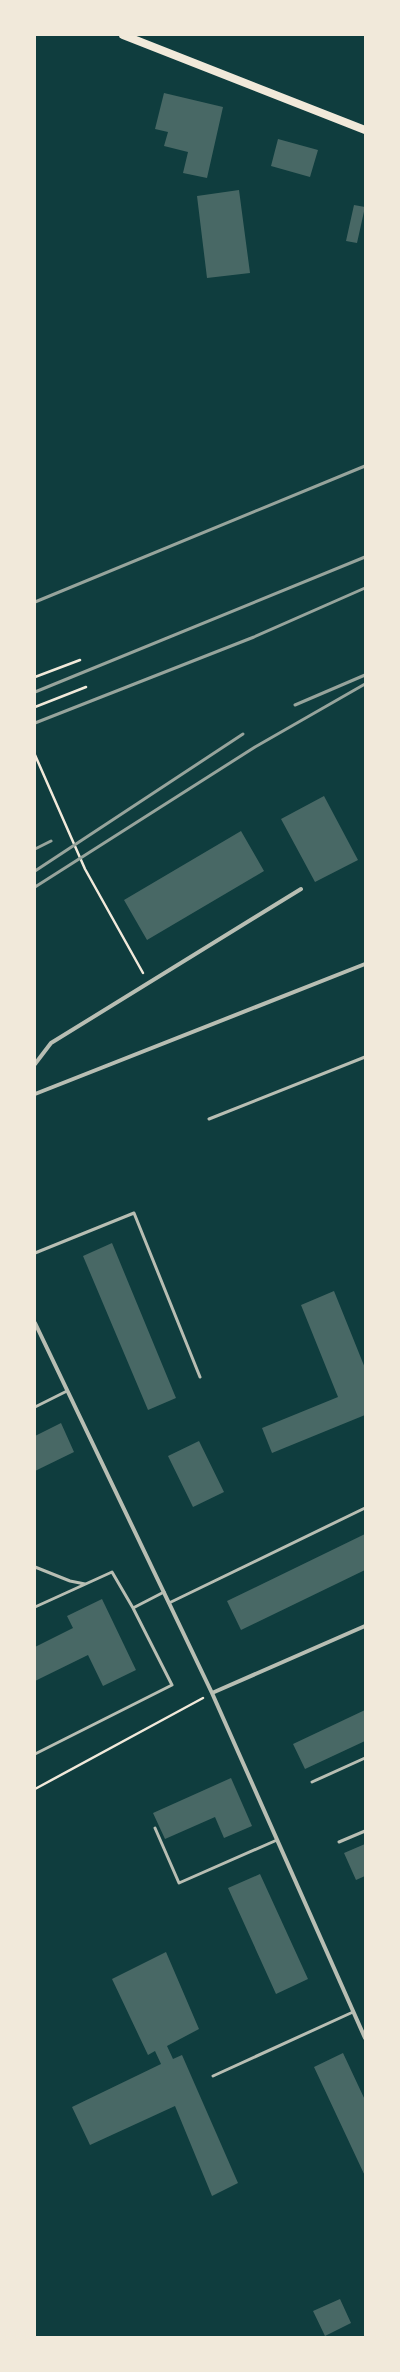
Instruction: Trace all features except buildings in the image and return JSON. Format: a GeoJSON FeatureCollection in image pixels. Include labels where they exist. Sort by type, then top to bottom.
{"type":"FeatureCollection","features":[{"type":"Feature","properties":{"kind":"main road"},"geometry":{"type":"LineString","coordinates":[[123,35],[365,130]]}},
{"type":"Feature","properties":{"kind":"street"},"geometry":{"type":"LineString","coordinates":[[35,1064],[51,1043],[301,889]]}},
{"type":"Feature","properties":{"kind":"street"},"geometry":{"type":"LineString","coordinates":[[35,1094],[365,964]]}},
{"type":"Feature","properties":{"kind":"street"},"geometry":{"type":"LineString","coordinates":[[35,1323],[212,1693],[365,2038]]}},
{"type":"Feature","properties":{"kind":"street"},"geometry":{"type":"LineString","coordinates":[[212,1693],[365,1626]]}},
{"type":"Feature","properties":{"kind":"lane"},"geometry":{"type":"LineString","coordinates":[[209,1119],[365,1056]]}},
{"type":"Feature","properties":{"kind":"lane"},"geometry":{"type":"LineString","coordinates":[[35,1253],[134,1213],[200,1377]]}},
{"type":"Feature","properties":{"kind":"lane"},"geometry":{"type":"LineString","coordinates":[[35,1407],[67,1391]]}},
{"type":"Feature","properties":{"kind":"lane"},"geometry":{"type":"LineString","coordinates":[[169,1603],[365,1508]]}},
{"type":"Feature","properties":{"kind":"lane"},"geometry":{"type":"LineString","coordinates":[[35,1567],[70,1581],[85,1584]]}},
{"type":"Feature","properties":{"kind":"lane"},"geometry":{"type":"LineString","coordinates":[[35,1607],[112,1572],[133,1608],[172,1685],[35,1754]]}},
{"type":"Feature","properties":{"kind":"lane"},"geometry":{"type":"LineString","coordinates":[[133,1608],[164,1592]]}},
{"type":"Feature","properties":{"kind":"lane"},"geometry":{"type":"LineString","coordinates":[[312,1782],[365,1758]]}},
{"type":"Feature","properties":{"kind":"lane"},"geometry":{"type":"LineString","coordinates":[[155,1828],[179,1883],[277,1840]]}},
{"type":"Feature","properties":{"kind":"lane"},"geometry":{"type":"LineString","coordinates":[[340,1842],[365,1831]]}},
{"type":"Feature","properties":{"kind":"lane"},"geometry":{"type":"LineString","coordinates":[[213,2076],[353,2012]]}},
{"type":"Feature","properties":{"kind":"path"},"geometry":{"type":"LineString","coordinates":[[35,677],[80,660]]}},
{"type":"Feature","properties":{"kind":"path"},"geometry":{"type":"LineString","coordinates":[[35,707],[86,688]]}},
{"type":"Feature","properties":{"kind":"path"},"geometry":{"type":"LineString","coordinates":[[35,755],[85,869],[149,983]]}},
{"type":"Feature","properties":{"kind":"path"},"geometry":{"type":"LineString","coordinates":[[35,1789],[212,1693]]}},
{"type":"Feature","properties":{"kind":"railway"},"geometry":{"type":"LineString","coordinates":[[35,602],[365,466]]}},
{"type":"Feature","properties":{"kind":"railway"},"geometry":{"type":"LineString","coordinates":[[35,692],[365,557]]}},
{"type":"Feature","properties":{"kind":"railway"},"geometry":{"type":"LineString","coordinates":[[35,723],[254,637],[365,588]]}},
{"type":"Feature","properties":{"kind":"railway"},"geometry":{"type":"LineString","coordinates":[[295,705],[365,675]]}},
{"type":"Feature","properties":{"kind":"railway"},"geometry":{"type":"LineString","coordinates":[[35,887],[255,747],[365,684]]}},
{"type":"Feature","properties":{"kind":"railway"},"geometry":{"type":"LineString","coordinates":[[35,871],[243,734]]}},
{"type":"Feature","properties":{"kind":"railway"},"geometry":{"type":"LineString","coordinates":[[35,849],[51,841]]}}]}
